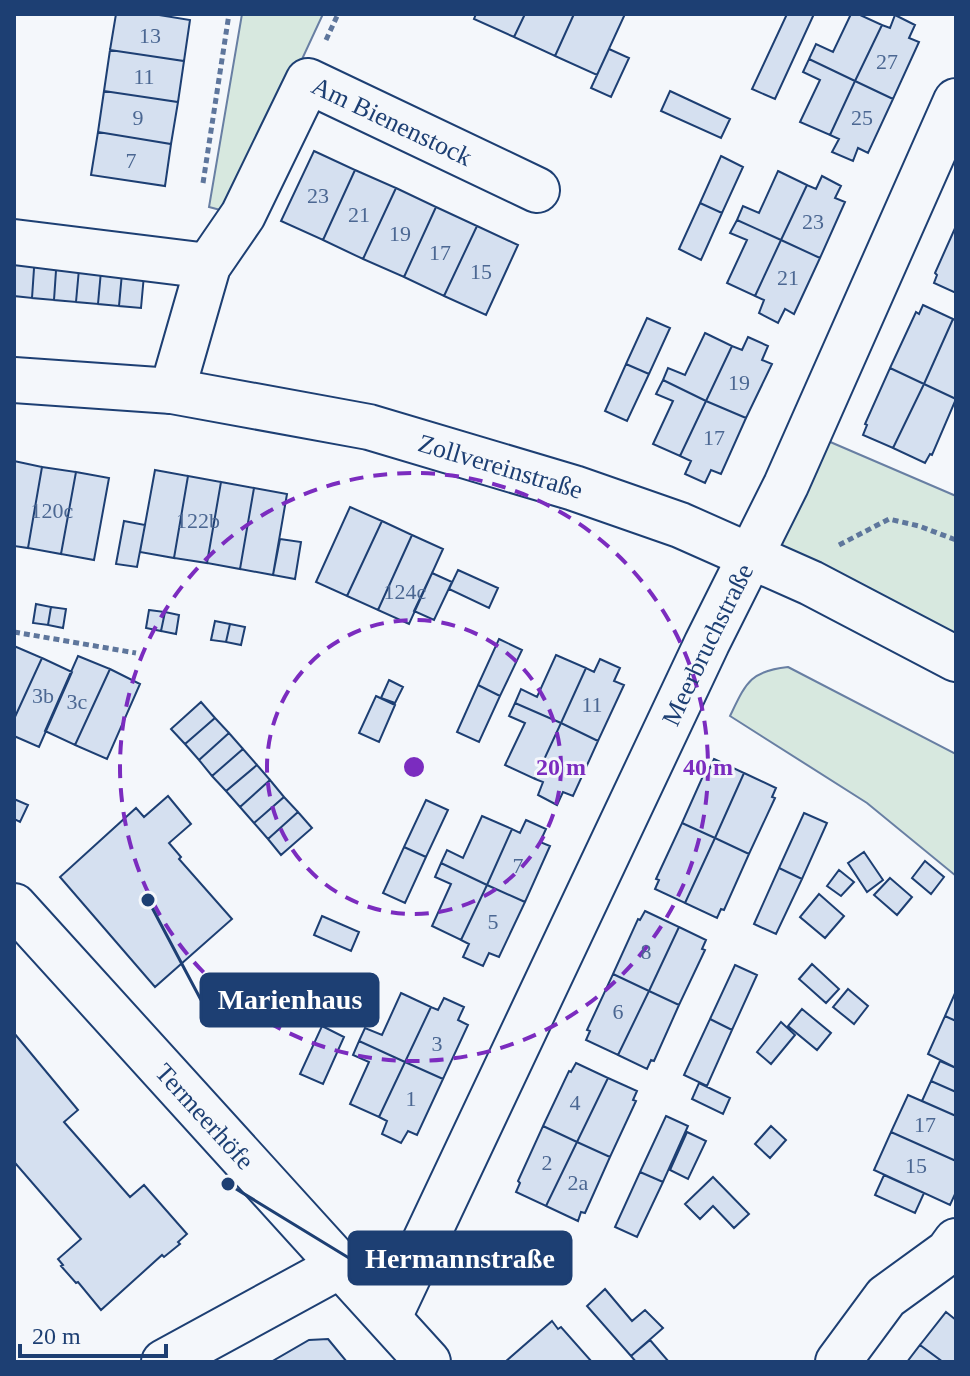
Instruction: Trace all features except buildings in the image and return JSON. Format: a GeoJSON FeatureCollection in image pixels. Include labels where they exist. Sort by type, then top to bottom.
{"type":"FeatureCollection","features":[{"type":"Feature","properties":{"kind":"street","name":"Am Bienenstock"},"geometry":{"type":"LineString","coordinates":[[172,391],[208,266],[243,215],[308,81],[537,190]]}},
{"type":"Feature","properties":{"kind":"street","name":"Meerbruchstraße"},"geometry":{"type":"LineString","coordinates":[[389,1317],[707,643],[786,485],[956,101]]}},
{"type":"Feature","properties":{"kind":"street"},"geometry":{"type":"LineString","coordinates":[[14,242],[208,266]]}},
{"type":"Feature","properties":{"kind":"street","name":"Zollvereinstraße"},"geometry":{"type":"LineString","coordinates":[[14,380],[172,391],[369,427],[574,488],[680,525],[811,583],[956,659]]}},
{"type":"Feature","properties":{"kind":"street","name":"Termeerhöfe"},"geometry":{"type":"LineString","coordinates":[[14,906],[428,1362]]}},
{"type":"Feature","properties":{"kind":"street"},"geometry":{"type":"LineString","coordinates":[[838,1362],[886,1297],[948,1252],[956,1241]]}},
{"type":"Feature","properties":{"kind":"street"},"geometry":{"type":"LineString","coordinates":[[164,1362],[340,1266]]}},
{"type":"Feature","properties":{"kind":"path"},"geometry":{"type":"LineString","coordinates":[[202,191],[229,14]]}},
{"type":"Feature","properties":{"kind":"path"},"geometry":{"type":"LineString","coordinates":[[811,583],[828,551],[889,519],[956,540]]}},
{"type":"Feature","properties":{"kind":"path"},"geometry":{"type":"LineString","coordinates":[[14,632],[136,653]]}},
{"type":"Feature","properties":{"kind":"shaded area"},"geometry":{"type":"Polygon","coordinates":[[[242,14],[323,14],[228,212],[209,207],[242,14]]]}},
{"type":"Feature","properties":{"kind":"shaded area"},"geometry":{"type":"Polygon","coordinates":[[[814,435],[956,496],[956,653],[755,554],[814,435]]]}},
{"type":"Feature","properties":{"kind":"shaded area"},"geometry":{"type":"Polygon","coordinates":[[[788,667],[956,754],[956,876],[867,803],[730,716],[751,681],[765,672],[788,667]]]}},
{"type":"Feature","properties":{"kind":"place","name":"Marienhaus"},"geometry":{"type":"Point","coordinates":[148,900]}},
{"type":"Feature","properties":{"kind":"place","name":"Hermannstraße"},"geometry":{"type":"Point","coordinates":[228,1184]}}]}
